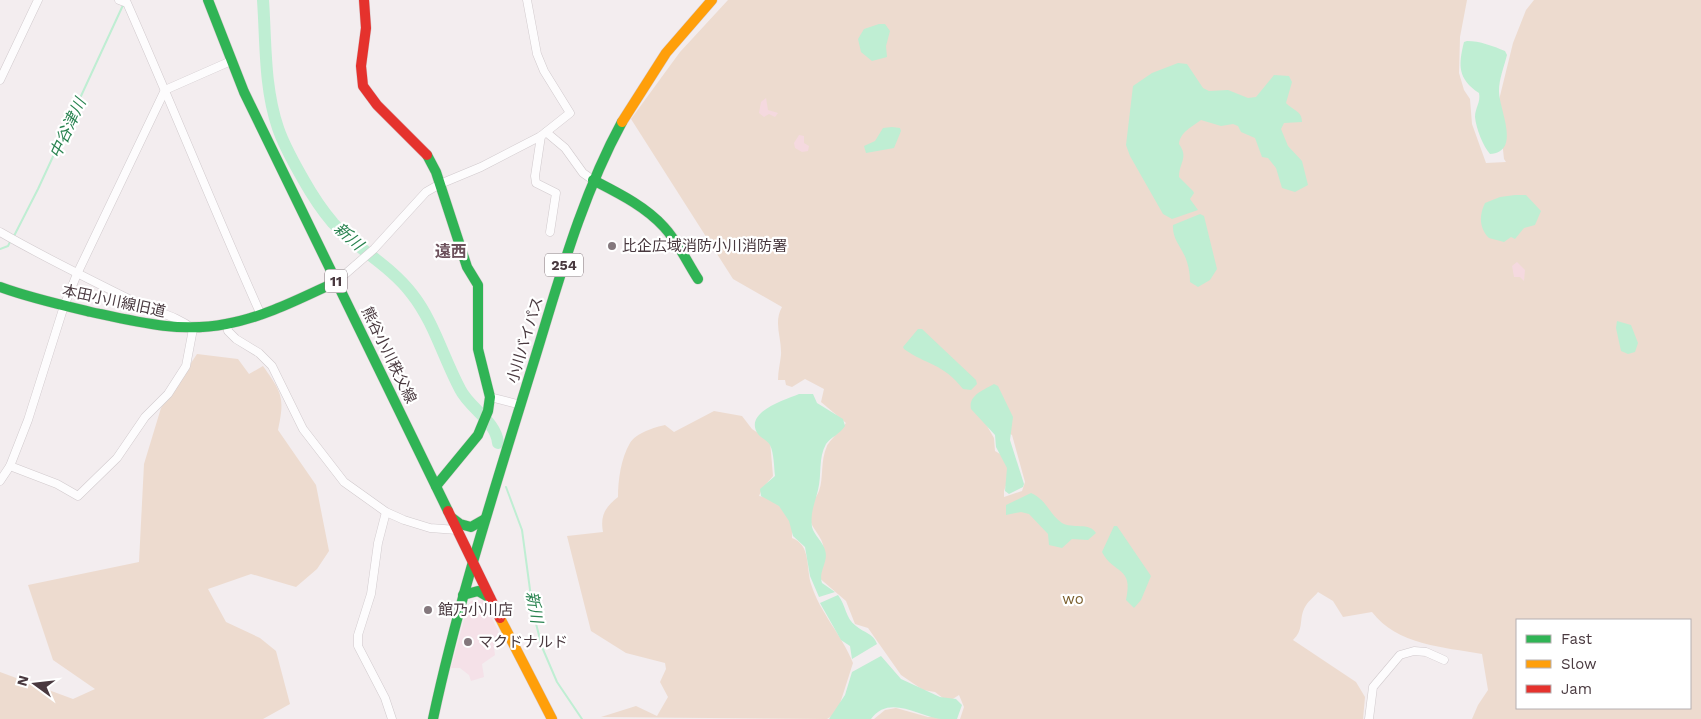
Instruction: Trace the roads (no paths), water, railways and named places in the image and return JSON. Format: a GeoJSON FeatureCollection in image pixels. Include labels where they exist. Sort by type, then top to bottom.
{"type":"FeatureCollection","features":[{"type":"Feature","properties":{"kind":"main road","name":"熊谷小川秩父線"},"geometry":{"type":"LineString","coordinates":[[208,0],[231,61],[336,282],[473,559],[526,672],[552,719]]}},
{"type":"Feature","properties":{"kind":"main road"},"geometry":{"type":"LineString","coordinates":[[364,0],[366,28],[361,66],[363,86],[377,105],[424,150],[440,184],[467,267],[478,286],[478,349],[490,397],[487,414],[476,439],[436,486]]}},
{"type":"Feature","properties":{"kind":"main road","name":"小川バイパス"},"geometry":{"type":"LineString","coordinates":[[433,719],[449,645],[473,559],[593,180],[623,116],[643,84],[665,52],[712,0]]}},
{"type":"Feature","properties":{"kind":"main road"},"geometry":{"type":"LineString","coordinates":[[593,180],[620,194],[657,220],[671,236],[698,279]]}},
{"type":"Feature","properties":{"kind":"main road","name":"本田小川線旧道"},"geometry":{"type":"LineString","coordinates":[[0,287],[64,306],[142,324],[193,329],[227,324],[262,315],[336,282]]}},
{"type":"Feature","properties":{"kind":"main road"},"geometry":{"type":"LineString","coordinates":[[451,517],[460,524],[471,527],[485,519]]}},
{"type":"Feature","properties":{"kind":"main road"},"geometry":{"type":"LineString","coordinates":[[463,595],[478,591],[490,598]]}},
{"type":"Feature","properties":{"kind":"street"},"geometry":{"type":"LineString","coordinates":[[0,80],[38,0]]}},
{"type":"Feature","properties":{"kind":"street"},"geometry":{"type":"LineString","coordinates":[[120,0],[127,3],[165,90],[206,193],[262,315]]}},
{"type":"Feature","properties":{"kind":"street"},"geometry":{"type":"LineString","coordinates":[[336,282],[374,249],[417,200],[440,184],[481,167],[544,134],[570,113],[544,71],[537,54],[527,0]]}},
{"type":"Feature","properties":{"kind":"street"},"geometry":{"type":"LineString","coordinates":[[0,481],[10,466],[28,420],[64,306],[77,274],[165,90],[231,61]]}},
{"type":"Feature","properties":{"kind":"street"},"geometry":{"type":"LineString","coordinates":[[544,134],[565,148],[583,173],[593,180]]}},
{"type":"Feature","properties":{"kind":"street"},"geometry":{"type":"LineString","coordinates":[[544,134],[535,176],[536,183],[556,193],[550,232]]}},
{"type":"Feature","properties":{"kind":"street"},"geometry":{"type":"LineString","coordinates":[[0,232],[43,257],[144,306],[184,322],[193,329],[186,366],[168,394],[145,417],[118,458],[78,496],[57,484],[10,466]]}},
{"type":"Feature","properties":{"kind":"street"},"geometry":{"type":"LineString","coordinates":[[227,324],[228,331],[259,353],[272,366],[302,429],[336,474],[386,512],[430,528],[457,530]]}},
{"type":"Feature","properties":{"kind":"street"},"geometry":{"type":"LineString","coordinates":[[490,397],[521,405]]}},
{"type":"Feature","properties":{"kind":"street"},"geometry":{"type":"LineString","coordinates":[[386,512],[378,543],[371,594],[358,635],[358,646],[385,698],[392,719]]}},
{"type":"Feature","properties":{"kind":"street"},"geometry":{"type":"LineString","coordinates":[[1369,719],[1373,687],[1400,655],[1414,651],[1426,652],[1444,660]]}},
{"type":"Feature","properties":{"kind":"waterway","name":"新川"},"geometry":{"type":"LineString","coordinates":[[263,0],[266,64],[270,97],[278,128],[293,161],[313,196],[333,223],[352,241],[394,274],[420,305],[460,389],[492,428],[498,443]]}},
{"type":"Feature","properties":{"kind":"waterway","name":"中谷津川"},"geometry":{"type":"LineString","coordinates":[[14,236],[38,189],[124,3]]}},
{"type":"Feature","properties":{"kind":"waterway","name":"中谷津川"},"geometry":{"type":"LineString","coordinates":[[0,249],[8,246],[11,240]]}},
{"type":"Feature","properties":{"kind":"waterway","name":"新川"},"geometry":{"type":"LineString","coordinates":[[506,487],[522,530],[533,612],[542,647],[557,682],[582,719]]}},
{"type":"Feature","properties":{"kind":"place","name":"比企広域消防小川消防署"},"geometry":{"type":"Point","coordinates":[612,246]}},
{"type":"Feature","properties":{"kind":"place","name":"館乃小川店"},"geometry":{"type":"Point","coordinates":[428,610]}},
{"type":"Feature","properties":{"kind":"place","name":"マクドナルド"},"geometry":{"type":"Point","coordinates":[468,642]}},
{"type":"Feature","properties":{"kind":"district","name":"遠西"},"geometry":{"type":"Point","coordinates":[451,251]}},
{"type":"Feature","properties":{"kind":"park label","name":"wo"},"geometry":{"type":"Point","coordinates":[1073,599]}}]}
